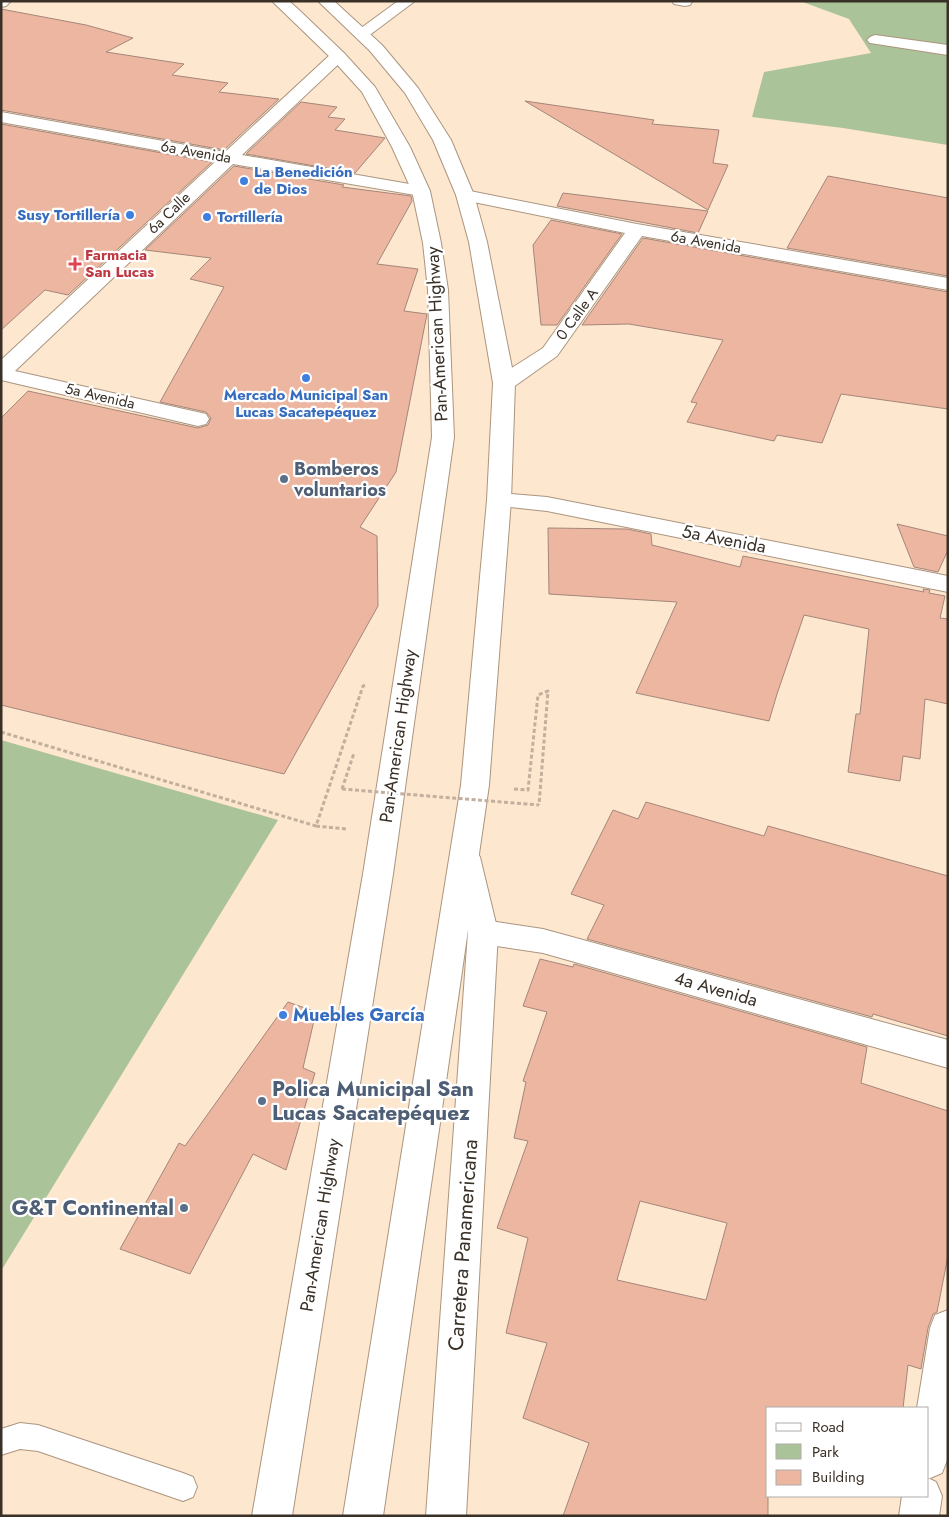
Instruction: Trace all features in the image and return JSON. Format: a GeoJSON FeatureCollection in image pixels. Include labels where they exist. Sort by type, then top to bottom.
{"type":"FeatureCollection","features":[{"type":"Feature","properties":{"kind":"main road","name":"Pan-American Highway"},"geometry":{"type":"LineString","coordinates":[[272,1516],[378,874],[443,436],[438,290],[432,243],[422,191],[401,147],[369,90],[338,56],[293,12],[279,1]]}},
{"type":"Feature","properties":{"kind":"main road"},"geometry":{"type":"LineString","coordinates":[[325,1],[376,48],[412,91],[442,140],[465,195],[478,242],[504,383],[500,500],[484,663],[475,785],[362,1516]]}},
{"type":"Feature","properties":{"kind":"main road"},"geometry":{"type":"LineString","coordinates":[[362,34],[408,1]]}},
{"type":"Feature","properties":{"kind":"main road"},"geometry":{"type":"LineString","coordinates":[[679,1],[685,2]]}},
{"type":"Feature","properties":{"kind":"main road"},"geometry":{"type":"LineString","coordinates":[[875,40],[948,50]]}},
{"type":"Feature","properties":{"kind":"main road","name":"6a Calle"},"geometry":{"type":"LineString","coordinates":[[1,373],[227,158],[338,56]]}},
{"type":"Feature","properties":{"kind":"main road","name":"6a Avenida"},"geometry":{"type":"LineString","coordinates":[[1,117],[422,191]]}},
{"type":"Feature","properties":{"kind":"main road","name":"6a Avenida"},"geometry":{"type":"LineString","coordinates":[[465,195],[637,230],[948,284]]}},
{"type":"Feature","properties":{"kind":"main road","name":"0 Calle A"},"geometry":{"type":"LineString","coordinates":[[504,383],[550,352],[637,230]]}},
{"type":"Feature","properties":{"kind":"main road","name":"5a Avenida"},"geometry":{"type":"LineString","coordinates":[[1,373],[198,419]]}},
{"type":"Feature","properties":{"kind":"main road","name":"5a Avenida"},"geometry":{"type":"LineString","coordinates":[[500,500],[547,504],[948,584]]}},
{"type":"Feature","properties":{"kind":"main road","name":"Carretera Panamericana"},"geometry":{"type":"LineString","coordinates":[[446,1516],[483,932],[465,857]]}},
{"type":"Feature","properties":{"kind":"main road","name":"4a Avenida"},"geometry":{"type":"LineString","coordinates":[[483,932],[543,941],[948,1054]]}},
{"type":"Feature","properties":{"kind":"main road"},"geometry":{"type":"LineString","coordinates":[[929,1452],[948,1328]]}},
{"type":"Feature","properties":{"kind":"main road"},"geometry":{"type":"LineString","coordinates":[[919,1516],[922,1497]]}},
{"type":"Feature","properties":{"kind":"lane"},"geometry":{"type":"LineString","coordinates":[[1,1442],[20,1436],[38,1438],[183,1487]]}},
{"type":"Feature","properties":{"kind":"path"},"geometry":{"type":"LineString","coordinates":[[1,732],[316,826],[363,686],[371,685]]}},
{"type":"Feature","properties":{"kind":"path"},"geometry":{"type":"LineString","coordinates":[[342,789],[539,805],[548,691],[538,695],[528,790],[475,785]]}},
{"type":"Feature","properties":{"kind":"green space"},"geometry":{"type":"Polygon","coordinates":[[[800,1],[948,1],[948,145],[843,128],[752,117],[764,72],[871,53],[849,19],[800,1]]]}},
{"type":"Feature","properties":{"kind":"green space"},"geometry":{"type":"Polygon","coordinates":[[[1,740],[278,820],[1,1271],[1,740]]]}},
{"type":"Feature","properties":{"kind":"building"},"geometry":{"type":"Polygon","coordinates":[[[1,9],[86,25],[133,38],[106,52],[184,64],[172,75],[228,83],[219,92],[279,99],[224,150],[1,110],[1,9]]]}},
{"type":"Feature","properties":{"kind":"building"},"geometry":{"type":"Polygon","coordinates":[[[525,101],[654,120],[652,124],[719,130],[713,163],[728,165],[708,210],[525,101]]]}},
{"type":"Feature","properties":{"kind":"building"},"geometry":{"type":"Polygon","coordinates":[[[301,102],[337,107],[328,117],[345,119],[335,130],[385,138],[355,173],[246,154],[301,102]]]}},
{"type":"Feature","properties":{"kind":"building"},"geometry":{"type":"Polygon","coordinates":[[[1,124],[212,162],[68,295],[45,290],[1,330],[1,124]]]}},
{"type":"Feature","properties":{"kind":"building"},"geometry":{"type":"Polygon","coordinates":[[[234,166],[344,185],[342,187],[411,196],[412,201],[377,264],[418,269],[404,311],[427,314],[396,472],[360,527],[377,536],[378,606],[284,774],[1,705],[1,418],[28,391],[198,428],[208,425],[211,418],[206,412],[160,402],[224,287],[190,279],[211,258],[145,250],[234,166]]]}},
{"type":"Feature","properties":{"kind":"building"},"geometry":{"type":"Polygon","coordinates":[[[828,176],[948,198],[948,276],[787,248],[828,176]]]}},
{"type":"Feature","properties":{"kind":"building"},"geometry":{"type":"Polygon","coordinates":[[[563,193],[708,211],[698,233],[557,206],[563,193]]]}},
{"type":"Feature","properties":{"kind":"building"},"geometry":{"type":"Polygon","coordinates":[[[551,220],[622,234],[557,325],[541,325],[533,245],[551,220]]]}},
{"type":"Feature","properties":{"kind":"building"},"geometry":{"type":"Polygon","coordinates":[[[643,238],[948,292],[948,409],[841,394],[822,443],[777,435],[774,441],[687,422],[697,403],[691,402],[723,340],[629,324],[582,325],[643,238]]]}},
{"type":"Feature","properties":{"kind":"building"},"geometry":{"type":"Polygon","coordinates":[[[897,524],[948,536],[948,550],[938,572],[914,567],[897,524]]]}},
{"type":"Feature","properties":{"kind":"building"},"geometry":{"type":"Polygon","coordinates":[[[548,528],[627,529],[651,534],[652,545],[740,567],[743,556],[924,592],[923,589],[930,590],[929,593],[945,596],[940,618],[948,619],[948,704],[925,699],[920,759],[903,756],[900,781],[848,772],[856,714],[860,714],[869,629],[804,615],[769,721],[636,693],[677,602],[549,594],[548,528]]]}},
{"type":"Feature","properties":{"kind":"building"},"geometry":{"type":"Polygon","coordinates":[[[646,802],[764,836],[768,826],[948,876],[948,1036],[873,1014],[872,1017],[587,939],[604,905],[571,894],[613,810],[638,819],[646,802]]]}},
{"type":"Feature","properties":{"kind":"building"},"geometry":{"type":"Polygon","coordinates":[[[540,959],[573,967],[574,964],[867,1047],[861,1083],[948,1111],[948,1256],[937,1312],[933,1314],[928,1328],[921,1369],[908,1365],[903,1407],[766,1407],[766,1497],[768,1497],[768,1516],[563,1516],[589,1443],[523,1418],[547,1343],[506,1333],[528,1238],[497,1228],[528,1141],[514,1138],[526,1082],[523,1081],[547,1012],[523,1006],[540,959]],[[640,1201],[617,1280],[706,1300],[727,1223],[640,1201]]]}},
{"type":"Feature","properties":{"kind":"building"},"geometry":{"type":"Polygon","coordinates":[[[288,1002],[316,1012],[303,1068],[315,1073],[286,1170],[253,1154],[190,1274],[120,1249],[179,1143],[185,1146],[288,1002]]]}},
{"type":"Feature","properties":{"kind":"place","name":"La Benedición de Dios"},"geometry":{"type":"Point","coordinates":[244,181]}},
{"type":"Feature","properties":{"kind":"place","name":"Susy Tortillería"},"geometry":{"type":"Point","coordinates":[130,215]}},
{"type":"Feature","properties":{"kind":"place","name":"Tortillería"},"geometry":{"type":"Point","coordinates":[207,217]}},
{"type":"Feature","properties":{"kind":"place","name":"Farmacia San Lucas"},"geometry":{"type":"Point","coordinates":[75,264]}},
{"type":"Feature","properties":{"kind":"place","name":"Mercado Municipal San Lucas Sacatepéquez"},"geometry":{"type":"Point","coordinates":[306,378]}},
{"type":"Feature","properties":{"kind":"place","name":"Bomberos voluntarios"},"geometry":{"type":"Point","coordinates":[284,479]}},
{"type":"Feature","properties":{"kind":"place","name":"Muebles García"},"geometry":{"type":"Point","coordinates":[283,1015]}},
{"type":"Feature","properties":{"kind":"place","name":"Polica Municipal San Lucas Sacatepéquez"},"geometry":{"type":"Point","coordinates":[262,1101]}},
{"type":"Feature","properties":{"kind":"place","name":"G&T Continental"},"geometry":{"type":"Point","coordinates":[184,1208]}}]}
